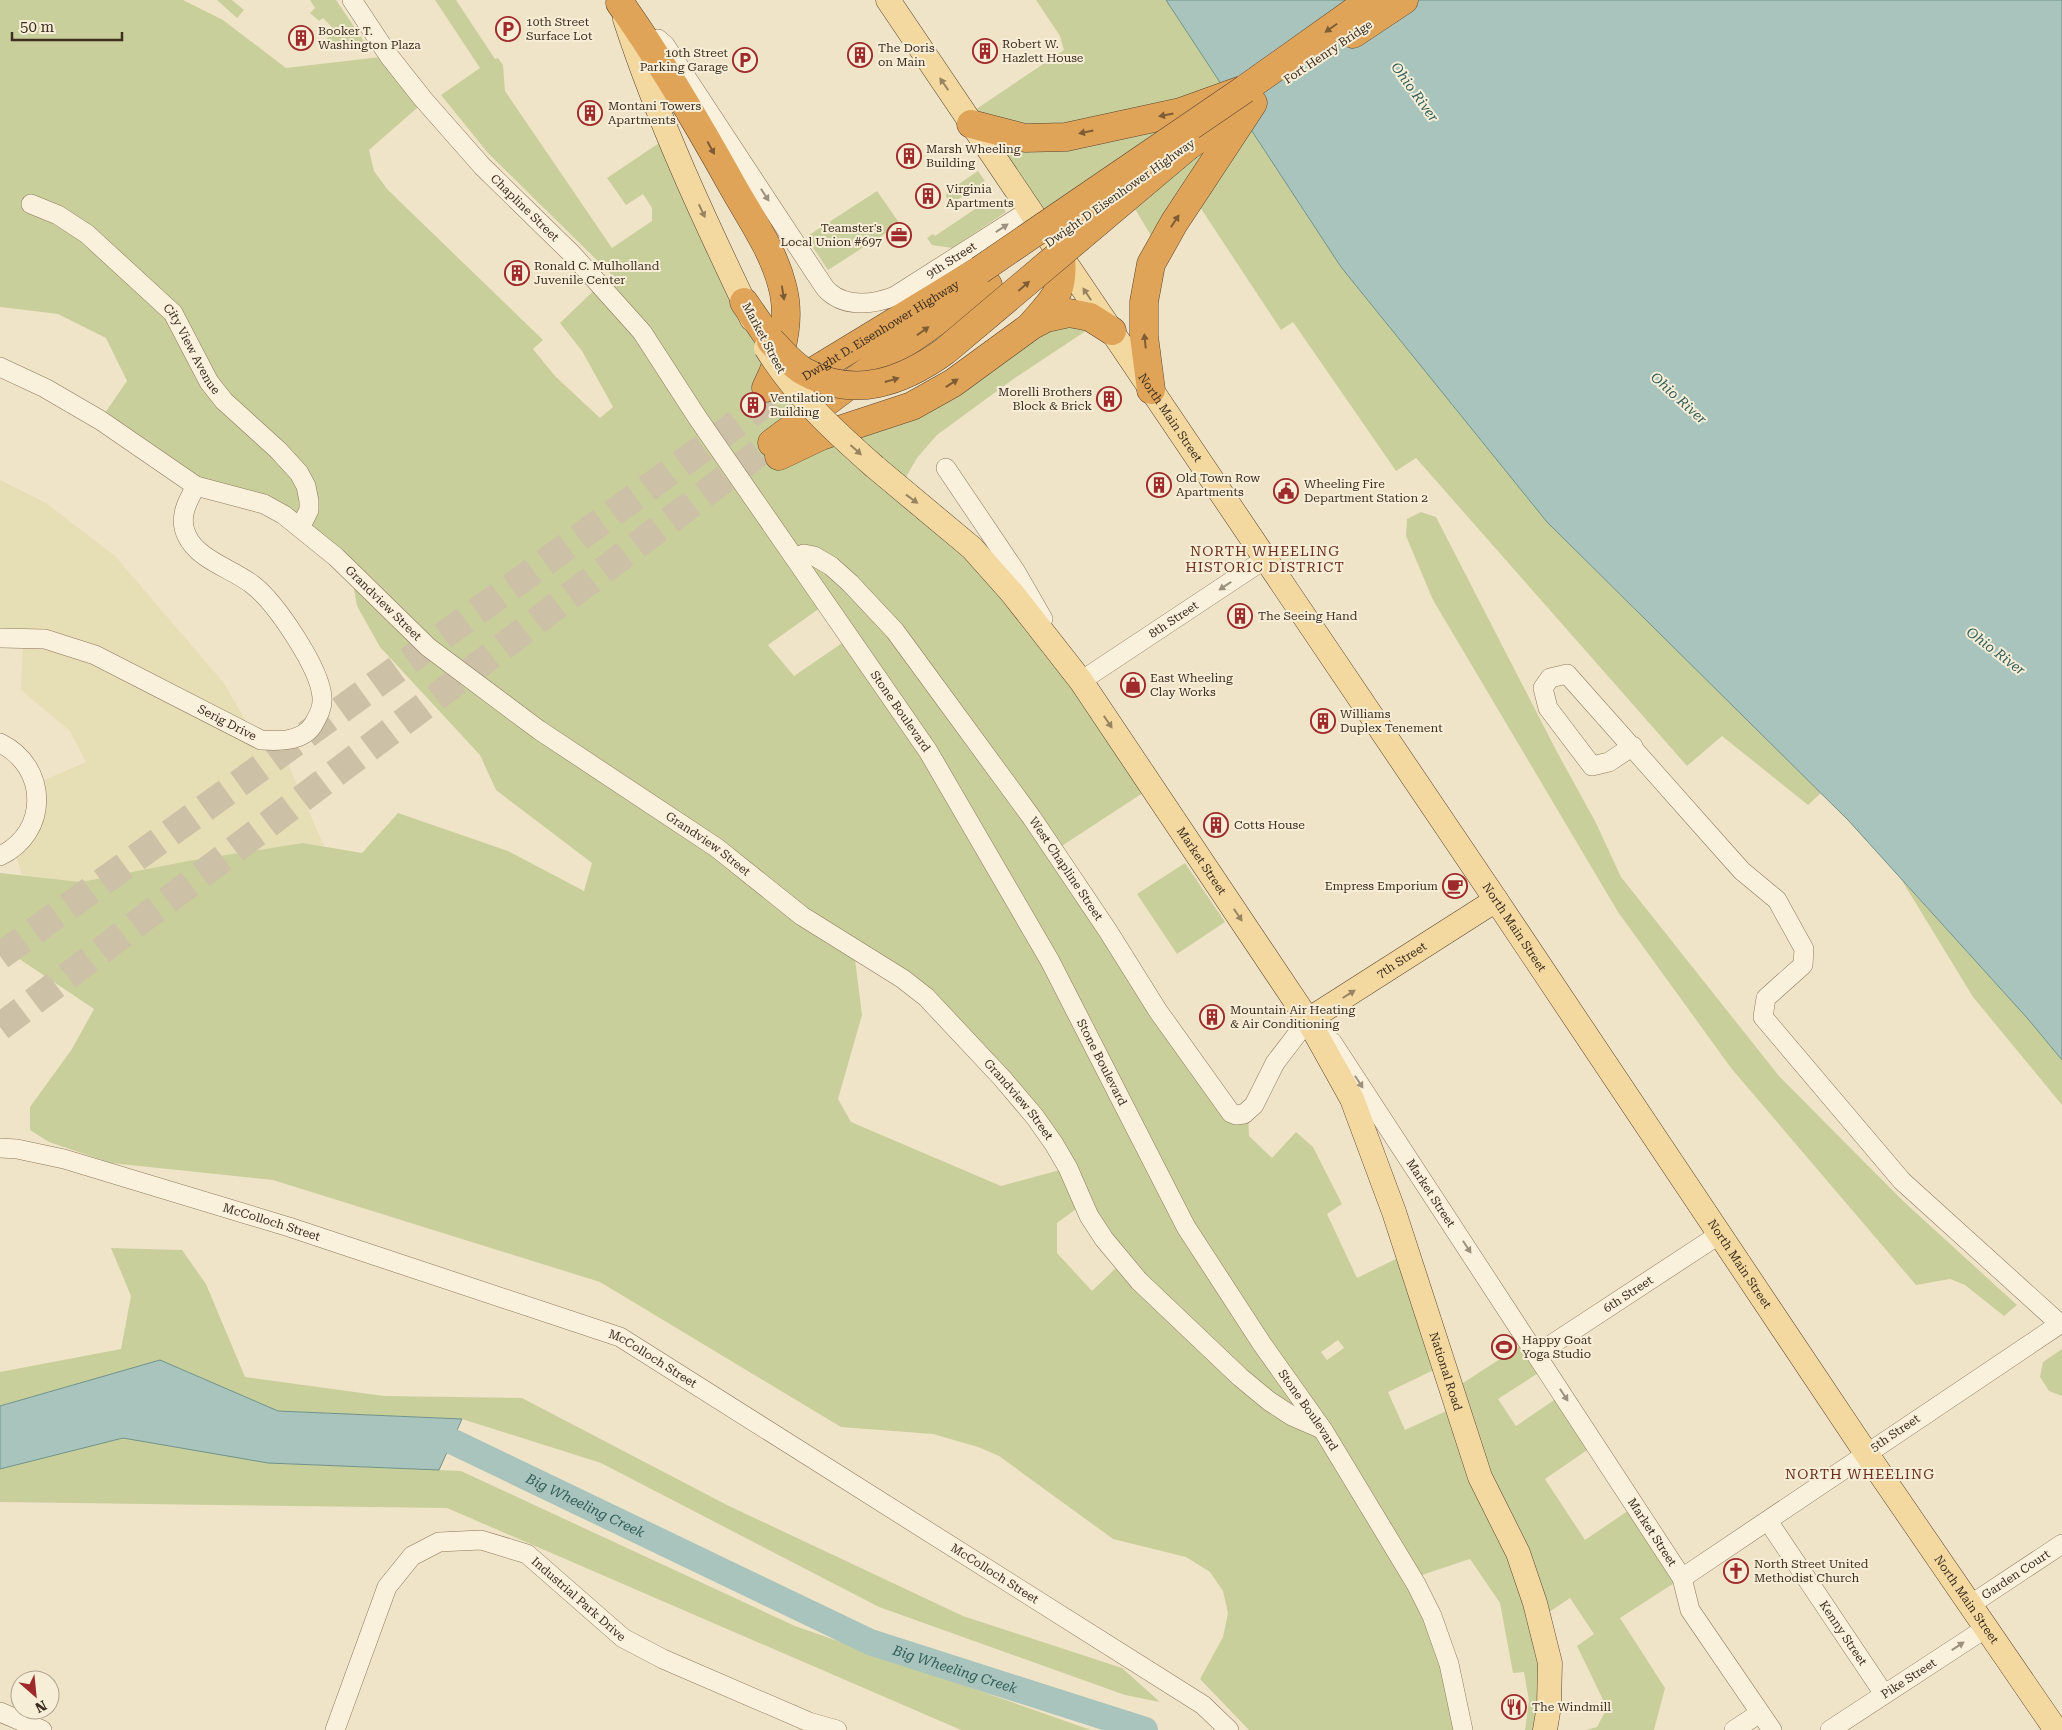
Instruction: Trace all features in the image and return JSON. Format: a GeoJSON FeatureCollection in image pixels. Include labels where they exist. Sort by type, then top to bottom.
{"type":"FeatureCollection","features":[{"type":"Feature","properties":{"kind":"highway","name":"Fort Henry Bridge"},"geometry":{"type":"LineString","coordinates":[[1249,96],[1370,0]]}},
{"type":"Feature","properties":{"kind":"highway","name":"Fort Henry Bridge"},"geometry":{"type":"LineString","coordinates":[[1249,96],[1404,0]]}},
{"type":"Feature","properties":{"kind":"highway","name":"Dwight D. Eisenhower Highway"},"geometry":{"type":"LineString","coordinates":[[621,1],[675,84],[771,255],[782,286],[785,328],[774,389],[984,277]]}},
{"type":"Feature","properties":{"kind":"highway"},"geometry":{"type":"LineString","coordinates":[[971,124],[1025,138],[1066,137],[1249,96]]}},
{"type":"Feature","properties":{"kind":"highway"},"geometry":{"type":"LineString","coordinates":[[1151,390],[1144,336],[1144,302],[1151,264],[1249,96]]}},
{"type":"Feature","properties":{"kind":"highway","name":"Dwight D Eisenhower Highway"},"geometry":{"type":"LineString","coordinates":[[984,277],[1188,146],[1249,96]]}},
{"type":"Feature","properties":{"kind":"highway","name":"Dwight D Eisenhower Highway"},"geometry":{"type":"LineString","coordinates":[[984,277],[1249,96]]}},
{"type":"Feature","properties":{"kind":"highway"},"geometry":{"type":"LineString","coordinates":[[744,302],[769,344],[804,372],[840,384],[876,384],[907,375],[952,345],[1188,146]]}},
{"type":"Feature","properties":{"kind":"highway"},"geometry":{"type":"LineString","coordinates":[[1030,326],[1058,294],[1062,283],[1061,257]]}},
{"type":"Feature","properties":{"kind":"highway","name":"Dwight D. Eisenhower Highway"},"geometry":{"type":"LineString","coordinates":[[984,277],[775,449],[912,406],[953,383],[1030,326]]}},
{"type":"Feature","properties":{"kind":"highway"},"geometry":{"type":"LineString","coordinates":[[1030,326],[1046,318],[1069,313],[1090,317],[1112,332]]}},
{"type":"Feature","properties":{"kind":"main road","name":"North Main Street"},"geometry":{"type":"LineString","coordinates":[[888,0],[1496,900],[1866,1453],[2056,1730]]}},
{"type":"Feature","properties":{"kind":"main road","name":"Market Street"},"geometry":{"type":"LineString","coordinates":[[621,1],[639,64],[675,155],[744,302]]}},
{"type":"Feature","properties":{"kind":"main road","name":"Market Street"},"geometry":{"type":"LineString","coordinates":[[769,344],[785,379],[831,429],[972,548],[1012,592],[1076,674],[1308,1020]]}},
{"type":"Feature","properties":{"kind":"main road","name":"7th Street"},"geometry":{"type":"LineString","coordinates":[[1308,1020],[1496,900]]}},
{"type":"Feature","properties":{"kind":"main road","name":"National Road"},"geometry":{"type":"LineString","coordinates":[[1308,1020],[1352,1099],[1368,1137],[1480,1477],[1518,1553],[1550,1663],[1549,1706],[1545,1730]]}},
{"type":"Feature","properties":{"kind":"street","name":"Chapline Street"},"geometry":{"type":"LineString","coordinates":[[352,0],[389,56],[423,99],[482,166],[572,254],[642,332],[697,417]]}},
{"type":"Feature","properties":{"kind":"street","name":"9th Street"},"geometry":{"type":"LineString","coordinates":[[621,1],[665,45],[829,292],[845,301],[870,303],[895,296],[1030,210]]}},
{"type":"Feature","properties":{"kind":"street","name":"City View Avenue"},"geometry":{"type":"LineString","coordinates":[[30,204],[58,215],[87,234],[173,313],[214,388],[224,401],[278,450],[299,473],[306,486],[309,501],[309,510],[301,526]]}},
{"type":"Feature","properties":{"kind":"street","name":"Grandview Street"},"geometry":{"type":"LineString","coordinates":[[0,367],[45,388],[100,420],[196,486],[264,504],[301,526],[336,557],[428,647],[539,730],[717,848],[802,916],[903,979],[926,997],[1036,1117],[1068,1168],[1089,1216],[1104,1239],[1139,1281],[1269,1400],[1292,1416],[1323,1430]]}},
{"type":"Feature","properties":{"kind":"street","name":"Stone Boulevard"},"geometry":{"type":"LineString","coordinates":[[697,417],[941,772],[1050,961],[1186,1228],[1262,1344],[1323,1430],[1416,1584],[1432,1616],[1449,1664],[1463,1730]]}},
{"type":"Feature","properties":{"kind":"street","name":"Market Street"},"geometry":{"type":"LineString","coordinates":[[946,468],[1016,572],[1076,674]]}},
{"type":"Feature","properties":{"kind":"street","name":"Serig Drive"},"geometry":{"type":"LineString","coordinates":[[0,638],[45,639],[95,655],[261,740],[278,741],[296,738],[310,729],[321,712],[322,697],[317,675],[282,617],[265,595],[251,583],[196,550],[187,536],[182,520],[185,506],[196,486]]}},
{"type":"Feature","properties":{"kind":"street","name":"West Chapline Street"},"geometry":{"type":"LineString","coordinates":[[795,558],[804,554],[814,556],[831,566],[896,631],[1032,818],[1108,931],[1158,1011],[1231,1113],[1236,1115],[1244,1114],[1254,1105],[1274,1063],[1308,1020]]}},
{"type":"Feature","properties":{"kind":"street","name":"8th Street"},"geometry":{"type":"LineString","coordinates":[[1076,674],[1265,559]]}},
{"type":"Feature","properties":{"kind":"street"},"geometry":{"type":"LineString","coordinates":[[1567,674],[1633,746],[1609,762],[1592,766],[1548,708],[1543,688],[1550,678],[1567,674]]}},
{"type":"Feature","properties":{"kind":"street"},"geometry":{"type":"LineString","coordinates":[[0,743],[14,751],[24,762],[35,784],[37,806],[34,823],[26,837],[14,850],[0,856]]}},
{"type":"Feature","properties":{"kind":"street","name":"5th Street"},"geometry":{"type":"LineString","coordinates":[[1633,746],[1742,871],[1778,900],[1804,948],[1803,965],[1766,998],[1763,1017],[1902,1181],[2060,1324],[1682,1578]]}},
{"type":"Feature","properties":{"kind":"street","name":"Market Street"},"geometry":{"type":"LineString","coordinates":[[1308,1020],[1332,1042],[1537,1354],[1682,1578],[1690,1610],[1772,1730]]}},
{"type":"Feature","properties":{"kind":"street","name":"McColloch Street"},"geometry":{"type":"LineString","coordinates":[[0,1148],[17,1148],[64,1159],[261,1219],[620,1337],[1204,1705],[1229,1730]]}},
{"type":"Feature","properties":{"kind":"street","name":"6th Street"},"geometry":{"type":"LineString","coordinates":[[1537,1354],[1720,1234]]}},
{"type":"Feature","properties":{"kind":"street","name":"Kenny Street"},"geometry":{"type":"LineString","coordinates":[[1768,1521],[1884,1694]]}},
{"type":"Feature","properties":{"kind":"street","name":"Industrial Park Drive"},"geometry":{"type":"LineString","coordinates":[[335,1730],[387,1587],[412,1556],[439,1542],[481,1540],[527,1554],[623,1638],[681,1667],[809,1722],[836,1730]]}},
{"type":"Feature","properties":{"kind":"street","name":"Garden Court"},"geometry":{"type":"LineString","coordinates":[[1970,1605],[2062,1544]]}},
{"type":"Feature","properties":{"kind":"street","name":"Pike Street"},"geometry":{"type":"LineString","coordinates":[[1830,1730],[1853,1724],[1884,1694],[1986,1628]]}},
{"type":"Feature","properties":{"kind":"street"},"geometry":{"type":"LineString","coordinates":[[0,1712],[42,1730]]}},
{"type":"Feature","properties":{"kind":"street"},"geometry":{"type":"LineString","coordinates":[[1734,1730],[1760,1712]]}},
{"type":"Feature","properties":{"kind":"shaded area"},"geometry":{"type":"Polygon","coordinates":[[[0,480],[46,503],[115,556],[223,682],[256,738],[278,741],[324,846],[303,843],[188,861],[81,882],[22,875],[14,850],[26,837],[35,784],[86,762],[70,731],[21,690],[23,639],[0,638],[0,480]]]}},
{"type":"Feature","properties":{"kind":"green space"},"geometry":{"type":"Polygon","coordinates":[[[0,0],[183,0],[223,20],[286,68],[389,56],[425,101],[369,150],[374,171],[387,189],[543,340],[533,349],[555,376],[600,418],[613,407],[582,351],[560,323],[611,274],[488,153],[441,95],[480,68],[435,0],[456,0],[495,59],[498,58],[503,65],[505,91],[612,248],[652,221],[652,208],[643,194],[626,205],[607,178],[668,137],[744,302],[831,429],[888,415],[1031,326],[1098,323],[1012,380],[937,435],[917,458],[899,489],[939,519],[1152,787],[1054,851],[1226,1108],[1248,1111],[1249,1136],[1272,1158],[1296,1132],[1313,1147],[1342,1204],[1327,1214],[1357,1278],[1408,1253],[1444,1365],[1388,1392],[1405,1430],[1457,1406],[1452,1390],[1528,1341],[1546,1368],[1498,1399],[1516,1426],[1563,1394],[1596,1444],[1545,1479],[1585,1540],[1635,1506],[1682,1578],[1620,1618],[1665,1688],[1654,1730],[1586,1730],[1597,1727],[1607,1708],[1577,1646],[1594,1634],[1570,1598],[1539,1619],[1545,1730],[1525,1730],[1529,1701],[1524,1672],[1513,1673],[1500,1603],[1470,1559],[1413,1578],[1463,1730],[1249,1730],[1200,1679],[1223,1637],[1228,1613],[1223,1591],[1210,1572],[1186,1557],[1113,1539],[999,1456],[978,1447],[933,1434],[841,1427],[600,1282],[273,1180],[111,1163],[49,1142],[30,1130],[30,1107],[72,1049],[94,1009],[0,946],[0,873],[81,882],[188,861],[303,843],[362,853],[398,813],[508,851],[584,891],[592,863],[496,790],[480,755],[380,647],[357,606],[351,572],[301,526],[232,496],[100,420],[127,381],[106,338],[58,314],[0,307],[0,0]],[[827,603],[768,645],[794,676],[851,637],[827,603]],[[854,951],[862,1015],[838,1099],[851,1122],[1001,1186],[1067,1168],[926,997],[854,951]],[[1083,1204],[1057,1223],[1057,1253],[1092,1291],[1122,1262],[1083,1204]],[[1338,1340],[1321,1352],[1327,1360],[1344,1348],[1338,1340]]]}},
{"type":"Feature","properties":{"kind":"green space"},"geometry":{"type":"Polygon","coordinates":[[[217,0],[232,0],[244,10],[237,18],[217,0]]]}},
{"type":"Feature","properties":{"kind":"green space"},"geometry":{"type":"Polygon","coordinates":[[[310,0],[336,0],[367,46],[338,49],[319,47],[335,30],[323,18],[319,21],[310,13],[315,8],[310,0]]]}},
{"type":"Feature","properties":{"kind":"green space"},"geometry":{"type":"Polygon","coordinates":[[[1036,0],[1166,0],[1341,267],[1547,522],[1821,793],[1808,805],[1722,736],[1687,766],[1416,458],[1396,471],[1293,322],[1281,330],[1192,195],[1158,247],[1115,176],[1041,226],[966,116],[1064,50],[1060,36],[1036,0]]]}},
{"type":"Feature","properties":{"kind":"green space"},"geometry":{"type":"Polygon","coordinates":[[[978,171],[985,181],[953,203],[949,202],[946,196],[947,192],[978,171]]]}},
{"type":"Feature","properties":{"kind":"green space"},"geometry":{"type":"Polygon","coordinates":[[[877,191],[900,224],[828,270],[806,237],[877,191]]]}},
{"type":"Feature","properties":{"kind":"green space"},"geometry":{"type":"Polygon","coordinates":[[[997,199],[1006,212],[952,248],[932,245],[927,238],[933,234],[935,236],[987,201],[989,204],[997,199]]]}},
{"type":"Feature","properties":{"kind":"green space"},"geometry":{"type":"Polygon","coordinates":[[[1421,512],[1436,517],[1556,750],[1596,823],[1621,877],[1779,1076],[1903,1201],[2017,1305],[2004,1316],[1965,1285],[1950,1279],[1916,1285],[1731,1068],[1618,912],[1433,600],[1406,536],[1407,519],[1421,512]]]}},
{"type":"Feature","properties":{"kind":"green space"},"geometry":{"type":"Polygon","coordinates":[[[1185,863],[1225,922],[1177,954],[1137,894],[1185,863]]]}},
{"type":"Feature","properties":{"kind":"green space"},"geometry":{"type":"Polygon","coordinates":[[[1901,879],[2028,1019],[2062,1060],[2062,1105],[1973,997],[1901,879]]]}},
{"type":"Feature","properties":{"kind":"green space"},"geometry":{"type":"Polygon","coordinates":[[[111,1248],[182,1250],[206,1284],[245,1377],[384,1396],[522,1398],[727,1505],[963,1616],[1122,1668],[1160,1702],[1125,1695],[879,1607],[601,1463],[462,1419],[278,1411],[160,1360],[0,1406],[0,1372],[121,1349],[131,1296],[111,1248]]]}},
{"type":"Feature","properties":{"kind":"green space"},"geometry":{"type":"Polygon","coordinates":[[[2062,1349],[2062,1396],[2049,1391],[2040,1377],[2043,1362],[2062,1349]]]}},
{"type":"Feature","properties":{"kind":"green space"},"geometry":{"type":"Polygon","coordinates":[[[123,1438],[268,1463],[461,1471],[795,1626],[1091,1730],[961,1730],[447,1508],[0,1502],[0,1469],[123,1438]]]}},
{"type":"Feature","properties":{"kind":"water","name":"Ohio River"},"geometry":{"type":"Polygon","coordinates":[[[1166,0],[2062,0],[2062,1060],[2028,1019],[1848,820],[1547,522],[1341,267],[1166,0]]]}},
{"type":"Feature","properties":{"kind":"water"},"geometry":{"type":"Polygon","coordinates":[[[160,1360],[278,1411],[462,1419],[439,1470],[268,1463],[123,1438],[0,1469],[0,1406],[160,1360]]]}},
{"type":"Feature","properties":{"kind":"waterway","name":"Big Wheeling Creek"},"geometry":{"type":"LineString","coordinates":[[416,1435],[443,1437],[870,1642],[1145,1730]]}},
{"type":"Feature","properties":{"kind":"tunnel"},"geometry":{"type":"LineString","coordinates":[[0,956],[782,391]]}},
{"type":"Feature","properties":{"kind":"tunnel"},"geometry":{"type":"LineString","coordinates":[[0,1027],[772,443]]}},
{"type":"Feature","properties":{"kind":"place","name":"10th Street Surface Lot"},"geometry":{"type":"Point","coordinates":[508,29]}},
{"type":"Feature","properties":{"kind":"place","name":"Booker T. Washington Plaza"},"geometry":{"type":"Point","coordinates":[301,38]}},
{"type":"Feature","properties":{"kind":"place","name":"Robert W. Hazlett House"},"geometry":{"type":"Point","coordinates":[985,51]}},
{"type":"Feature","properties":{"kind":"place","name":"The Doris on Main"},"geometry":{"type":"Point","coordinates":[860,55]}},
{"type":"Feature","properties":{"kind":"place","name":"10th Street Parking Garage"},"geometry":{"type":"Point","coordinates":[745,60]}},
{"type":"Feature","properties":{"kind":"place","name":"Montani Towers Apartments"},"geometry":{"type":"Point","coordinates":[590,113]}},
{"type":"Feature","properties":{"kind":"place","name":"Marsh Wheeling Building"},"geometry":{"type":"Point","coordinates":[909,156]}},
{"type":"Feature","properties":{"kind":"place","name":"Virginia Apartments"},"geometry":{"type":"Point","coordinates":[928,196]}},
{"type":"Feature","properties":{"kind":"place","name":"Teamster's Local Union #697"},"geometry":{"type":"Point","coordinates":[899,235]}},
{"type":"Feature","properties":{"kind":"place","name":"Ronald C. Mulholland Juvenile Center"},"geometry":{"type":"Point","coordinates":[517,273]}},
{"type":"Feature","properties":{"kind":"place","name":"Morelli Brothers Block & Brick"},"geometry":{"type":"Point","coordinates":[1109,399]}},
{"type":"Feature","properties":{"kind":"place","name":"Ventilation Building"},"geometry":{"type":"Point","coordinates":[753,405]}},
{"type":"Feature","properties":{"kind":"place","name":"Old Town Row Apartments"},"geometry":{"type":"Point","coordinates":[1159,485]}},
{"type":"Feature","properties":{"kind":"place","name":"Wheeling Fire Department Station 2"},"geometry":{"type":"Point","coordinates":[1286,491]}},
{"type":"Feature","properties":{"kind":"place","name":"The Seeing Hand"},"geometry":{"type":"Point","coordinates":[1240,616]}},
{"type":"Feature","properties":{"kind":"place","name":"East Wheeling Clay Works"},"geometry":{"type":"Point","coordinates":[1133,685]}},
{"type":"Feature","properties":{"kind":"place","name":"Williams Duplex Tenement"},"geometry":{"type":"Point","coordinates":[1323,721]}},
{"type":"Feature","properties":{"kind":"place","name":"Cotts House"},"geometry":{"type":"Point","coordinates":[1216,825]}},
{"type":"Feature","properties":{"kind":"place","name":"Empress Emporium"},"geometry":{"type":"Point","coordinates":[1455,886]}},
{"type":"Feature","properties":{"kind":"place","name":"Mountain Air Heating & Air Conditioning"},"geometry":{"type":"Point","coordinates":[1212,1017]}},
{"type":"Feature","properties":{"kind":"place","name":"Happy Goat Yoga Studio"},"geometry":{"type":"Point","coordinates":[1504,1347]}},
{"type":"Feature","properties":{"kind":"place","name":"North Street United Methodist Church"},"geometry":{"type":"Point","coordinates":[1736,1571]}},
{"type":"Feature","properties":{"kind":"place","name":"The Windmill"},"geometry":{"type":"Point","coordinates":[1514,1707]}},
{"type":"Feature","properties":{"kind":"district","name":"NORTH WHEELING HISTORIC DISTRICT"},"geometry":{"type":"Point","coordinates":[1265,560]}},
{"type":"Feature","properties":{"kind":"district","name":"NORTH WHEELING"},"geometry":{"type":"Point","coordinates":[1860,1474]}}]}
